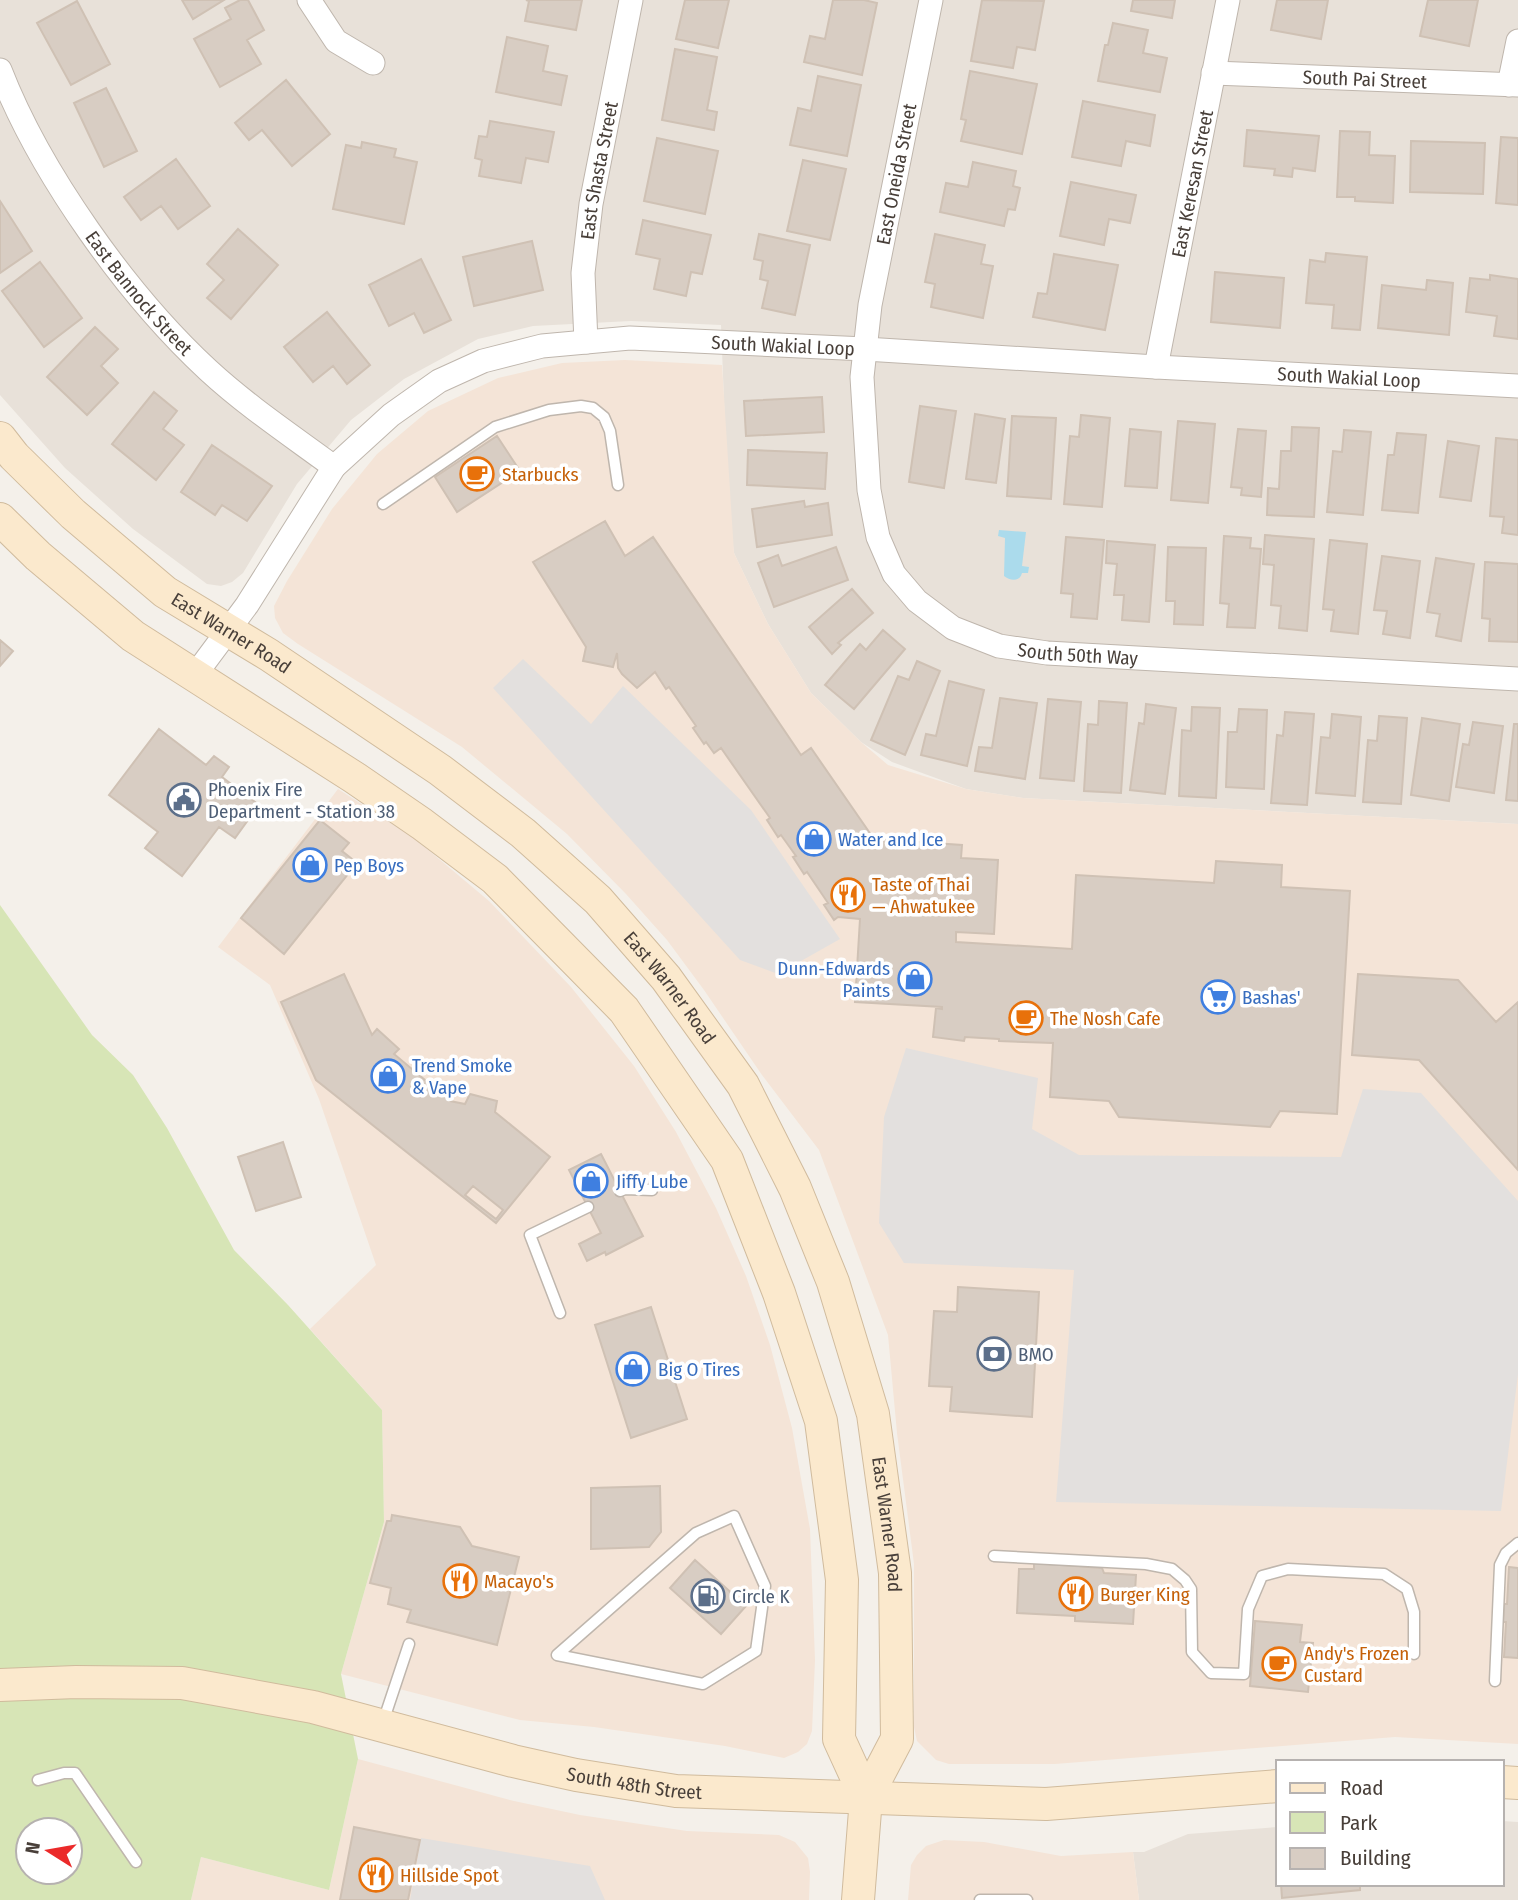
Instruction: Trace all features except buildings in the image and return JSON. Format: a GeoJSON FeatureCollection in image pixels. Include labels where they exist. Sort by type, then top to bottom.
{"type":"FeatureCollection","features":[{"type":"Feature","properties":{"kind":"main road","name":"East Warner Road"},"geometry":{"type":"LineString","coordinates":[[0,438],[14,456],[73,514],[165,592],[269,655],[440,770],[523,833],[598,900],[666,978],[743,1085],[795,1188],[833,1282],[873,1414],[895,1573],[897,1739],[866,1798],[858,1900]]}},
{"type":"Feature","properties":{"kind":"main road","name":"East Warner Road"},"geometry":{"type":"LineString","coordinates":[[0,519],[38,556],[133,636],[355,778],[495,880],[624,1010],[727,1160],[779,1293],[821,1421],[842,1580],[839,1739],[866,1798]]}},
{"type":"Feature","properties":{"kind":"main road"},"geometry":{"type":"LineString","coordinates":[[449,844],[477,799]]}},
{"type":"Feature","properties":{"kind":"main road","name":"South 48th Street"},"geometry":{"type":"LineString","coordinates":[[0,1685],[76,1682],[182,1684],[313,1707],[513,1761],[576,1775],[676,1791],[1046,1804],[1276,1786]]}},
{"type":"Feature","properties":{"kind":"street"},"geometry":{"type":"LineString","coordinates":[[309,0],[336,41],[373,63]]}},
{"type":"Feature","properties":{"kind":"street","name":"East Shasta Street"},"geometry":{"type":"LineString","coordinates":[[586,342],[583,273],[591,204],[631,0]]}},
{"type":"Feature","properties":{"kind":"street","name":"East Oneida Street"},"geometry":{"type":"LineString","coordinates":[[865,348],[870,305],[931,0]]}},
{"type":"Feature","properties":{"kind":"street","name":"East Keresan Street"},"geometry":{"type":"LineString","coordinates":[[1156,367],[1228,0]]}},
{"type":"Feature","properties":{"kind":"street"},"geometry":{"type":"LineString","coordinates":[[1514,85],[1518,41]]}},
{"type":"Feature","properties":{"kind":"street","name":"East Bannock Street"},"geometry":{"type":"LineString","coordinates":[[0,71],[14,107],[57,182],[107,255],[156,317],[208,370],[334,467]]}},
{"type":"Feature","properties":{"kind":"street","name":"South Pai Street"},"geometry":{"type":"LineString","coordinates":[[1213,73],[1514,85]]}},
{"type":"Feature","properties":{"kind":"street","name":"South Wakial Loop"},"geometry":{"type":"LineString","coordinates":[[195,675],[247,605],[334,467],[391,415],[439,381],[483,361],[542,346],[630,338],[865,348],[1518,386]]}},
{"type":"Feature","properties":{"kind":"street","name":"South 50th Way"},"geometry":{"type":"LineString","coordinates":[[865,348],[862,377],[869,490],[877,537],[894,574],[917,601],[953,628],[999,646],[1047,653],[1518,679]]}},
{"type":"Feature","properties":{"kind":"lane"},"geometry":{"type":"LineString","coordinates":[[383,504],[495,427],[549,410],[581,406],[593,408],[604,418],[610,431],[618,485]]}},
{"type":"Feature","properties":{"kind":"lane"},"geometry":{"type":"LineString","coordinates":[[620,1191],[652,1190]]}},
{"type":"Feature","properties":{"kind":"lane"},"geometry":{"type":"LineString","coordinates":[[560,1313],[530,1235],[588,1207]]}},
{"type":"Feature","properties":{"kind":"lane"},"geometry":{"type":"LineString","coordinates":[[734,1517],[765,1586],[756,1651],[703,1684],[556,1656],[696,1534],[734,1517]]}},
{"type":"Feature","properties":{"kind":"lane"},"geometry":{"type":"LineString","coordinates":[[1495,1681],[1500,1565],[1506,1553],[1518,1543]]}},
{"type":"Feature","properties":{"kind":"lane"},"geometry":{"type":"LineString","coordinates":[[994,1556],[1146,1564],[1172,1569],[1191,1589],[1192,1652],[1212,1673],[1244,1674],[1248,1609],[1262,1576],[1289,1569],[1384,1574],[1407,1589],[1414,1612],[1414,1654]]}},
{"type":"Feature","properties":{"kind":"lane"},"geometry":{"type":"LineString","coordinates":[[382,1725],[409,1644]]}},
{"type":"Feature","properties":{"kind":"lane"},"geometry":{"type":"LineString","coordinates":[[38,1780],[75,1773],[136,1862]]}},
{"type":"Feature","properties":{"kind":"lane"},"geometry":{"type":"LineString","coordinates":[[980,1900],[1027,1900]]}},
{"type":"Feature","properties":{"kind":"shaded area"},"geometry":{"type":"Polygon","coordinates":[[[0,0],[1518,0],[1518,824],[1023,798],[966,789],[892,762],[861,742],[811,693],[768,624],[734,553],[728,503],[721,325],[631,321],[533,326],[478,339],[404,379],[351,420],[297,484],[243,573],[232,582],[221,586],[207,584],[133,529],[65,468],[0,395],[0,0]]]}},
{"type":"Feature","properties":{"kind":"shaded area"},"geometry":{"type":"Polygon","coordinates":[[[625,360],[722,365],[734,553],[768,624],[811,693],[888,765],[966,789],[1023,798],[1518,824],[1518,1744],[1395,1737],[1055,1764],[949,1764],[936,1760],[917,1741],[914,1727],[914,1564],[897,1433],[888,1335],[819,1150],[762,1075],[667,940],[567,834],[462,747],[298,644],[283,633],[275,618],[274,606],[287,581],[332,509],[377,454],[428,411],[498,378],[562,363],[625,360]]]}},
{"type":"Feature","properties":{"kind":"shaded area"},"geometry":{"type":"Polygon","coordinates":[[[523,659],[591,724],[623,686],[751,810],[840,939],[778,974],[740,960],[493,688],[523,659]]]}},
{"type":"Feature","properties":{"kind":"shaded area"},"geometry":{"type":"Polygon","coordinates":[[[338,789],[414,838],[489,901],[571,987],[634,1066],[676,1132],[716,1208],[746,1276],[770,1345],[792,1428],[810,1529],[815,1660],[812,1731],[807,1744],[798,1752],[784,1758],[725,1746],[594,1727],[520,1720],[341,1674],[384,1522],[382,1410],[310,1329],[376,1265],[319,1099],[270,985],[218,947],[338,789]]]}},
{"type":"Feature","properties":{"kind":"shaded area"},"geometry":{"type":"Polygon","coordinates":[[[906,1048],[1038,1078],[1032,1129],[1079,1155],[1341,1157],[1363,1089],[1421,1093],[1518,1201],[1518,1374],[1501,1511],[1056,1502],[1074,1270],[904,1263],[879,1223],[884,1117],[906,1048]]]}},
{"type":"Feature","properties":{"kind":"shaded area"},"geometry":{"type":"Polygon","coordinates":[[[358,1759],[514,1801],[580,1815],[687,1831],[779,1835],[795,1842],[808,1858],[809,1900],[191,1900],[201,1857],[329,1890],[358,1759]]]}},
{"type":"Feature","properties":{"kind":"shaded area"},"geometry":{"type":"Polygon","coordinates":[[[1504,1821],[1518,1822],[1518,1900],[1139,1900],[1133,1852],[1144,1852],[1188,1834],[1276,1827],[1276,1886],[1504,1886],[1504,1821]]]}},
{"type":"Feature","properties":{"kind":"shaded area"},"geometry":{"type":"Polygon","coordinates":[[[421,1838],[590,1866],[605,1900],[410,1900],[421,1838]]]}},
{"type":"Feature","properties":{"kind":"shaded area"},"geometry":{"type":"Polygon","coordinates":[[[944,1840],[984,1842],[1061,1856],[1133,1852],[1139,1900],[908,1900],[911,1865],[917,1855],[926,1846],[944,1840]]]}},
{"type":"Feature","properties":{"kind":"green space"},"geometry":{"type":"Polygon","coordinates":[[[0,905],[92,1035],[133,1075],[167,1128],[234,1250],[288,1305],[382,1410],[384,1522],[341,1674],[358,1759],[329,1890],[201,1857],[191,1900],[0,1900],[0,905]]]}},
{"type":"Feature","properties":{"kind":"water"},"geometry":{"type":"Polygon","coordinates":[[[999,530],[1026,532],[1022,566],[1029,567],[1028,573],[1022,573],[1017,579],[1004,576],[1005,538],[998,536],[999,530]]]}},
{"type":"Feature","properties":{"kind":"place","name":"Starbucks"},"geometry":{"type":"Point","coordinates":[477,474]}},
{"type":"Feature","properties":{"kind":"place","name":"Phoenix Fire Department - Station 38"},"geometry":{"type":"Point","coordinates":[184,800]}},
{"type":"Feature","properties":{"kind":"place","name":"Water and Ice"},"geometry":{"type":"Point","coordinates":[814,839]}},
{"type":"Feature","properties":{"kind":"place","name":"Pep Boys"},"geometry":{"type":"Point","coordinates":[310,865]}},
{"type":"Feature","properties":{"kind":"place","name":"Taste of Thai — Ahwatukee"},"geometry":{"type":"Point","coordinates":[848,895]}},
{"type":"Feature","properties":{"kind":"place","name":"Dunn-Edwards Paints"},"geometry":{"type":"Point","coordinates":[915,979]}},
{"type":"Feature","properties":{"kind":"place","name":"Bashas'"},"geometry":{"type":"Point","coordinates":[1218,997]}},
{"type":"Feature","properties":{"kind":"place","name":"The Nosh Cafe"},"geometry":{"type":"Point","coordinates":[1026,1018]}},
{"type":"Feature","properties":{"kind":"place","name":"Trend Smoke & Vape"},"geometry":{"type":"Point","coordinates":[388,1076]}},
{"type":"Feature","properties":{"kind":"place","name":"Jiffy Lube"},"geometry":{"type":"Point","coordinates":[591,1181]}},
{"type":"Feature","properties":{"kind":"place","name":"BMO"},"geometry":{"type":"Point","coordinates":[994,1354]}},
{"type":"Feature","properties":{"kind":"place","name":"Big O Tires"},"geometry":{"type":"Point","coordinates":[633,1369]}},
{"type":"Feature","properties":{"kind":"place","name":"Macayo's"},"geometry":{"type":"Point","coordinates":[460,1581]}},
{"type":"Feature","properties":{"kind":"place","name":"Burger King"},"geometry":{"type":"Point","coordinates":[1076,1594]}},
{"type":"Feature","properties":{"kind":"place","name":"Circle K"},"geometry":{"type":"Point","coordinates":[708,1596]}},
{"type":"Feature","properties":{"kind":"place","name":"Andy's Frozen Custard"},"geometry":{"type":"Point","coordinates":[1279,1664]}},
{"type":"Feature","properties":{"kind":"place","name":"Hillside Spot"},"geometry":{"type":"Point","coordinates":[376,1875]}}]}
